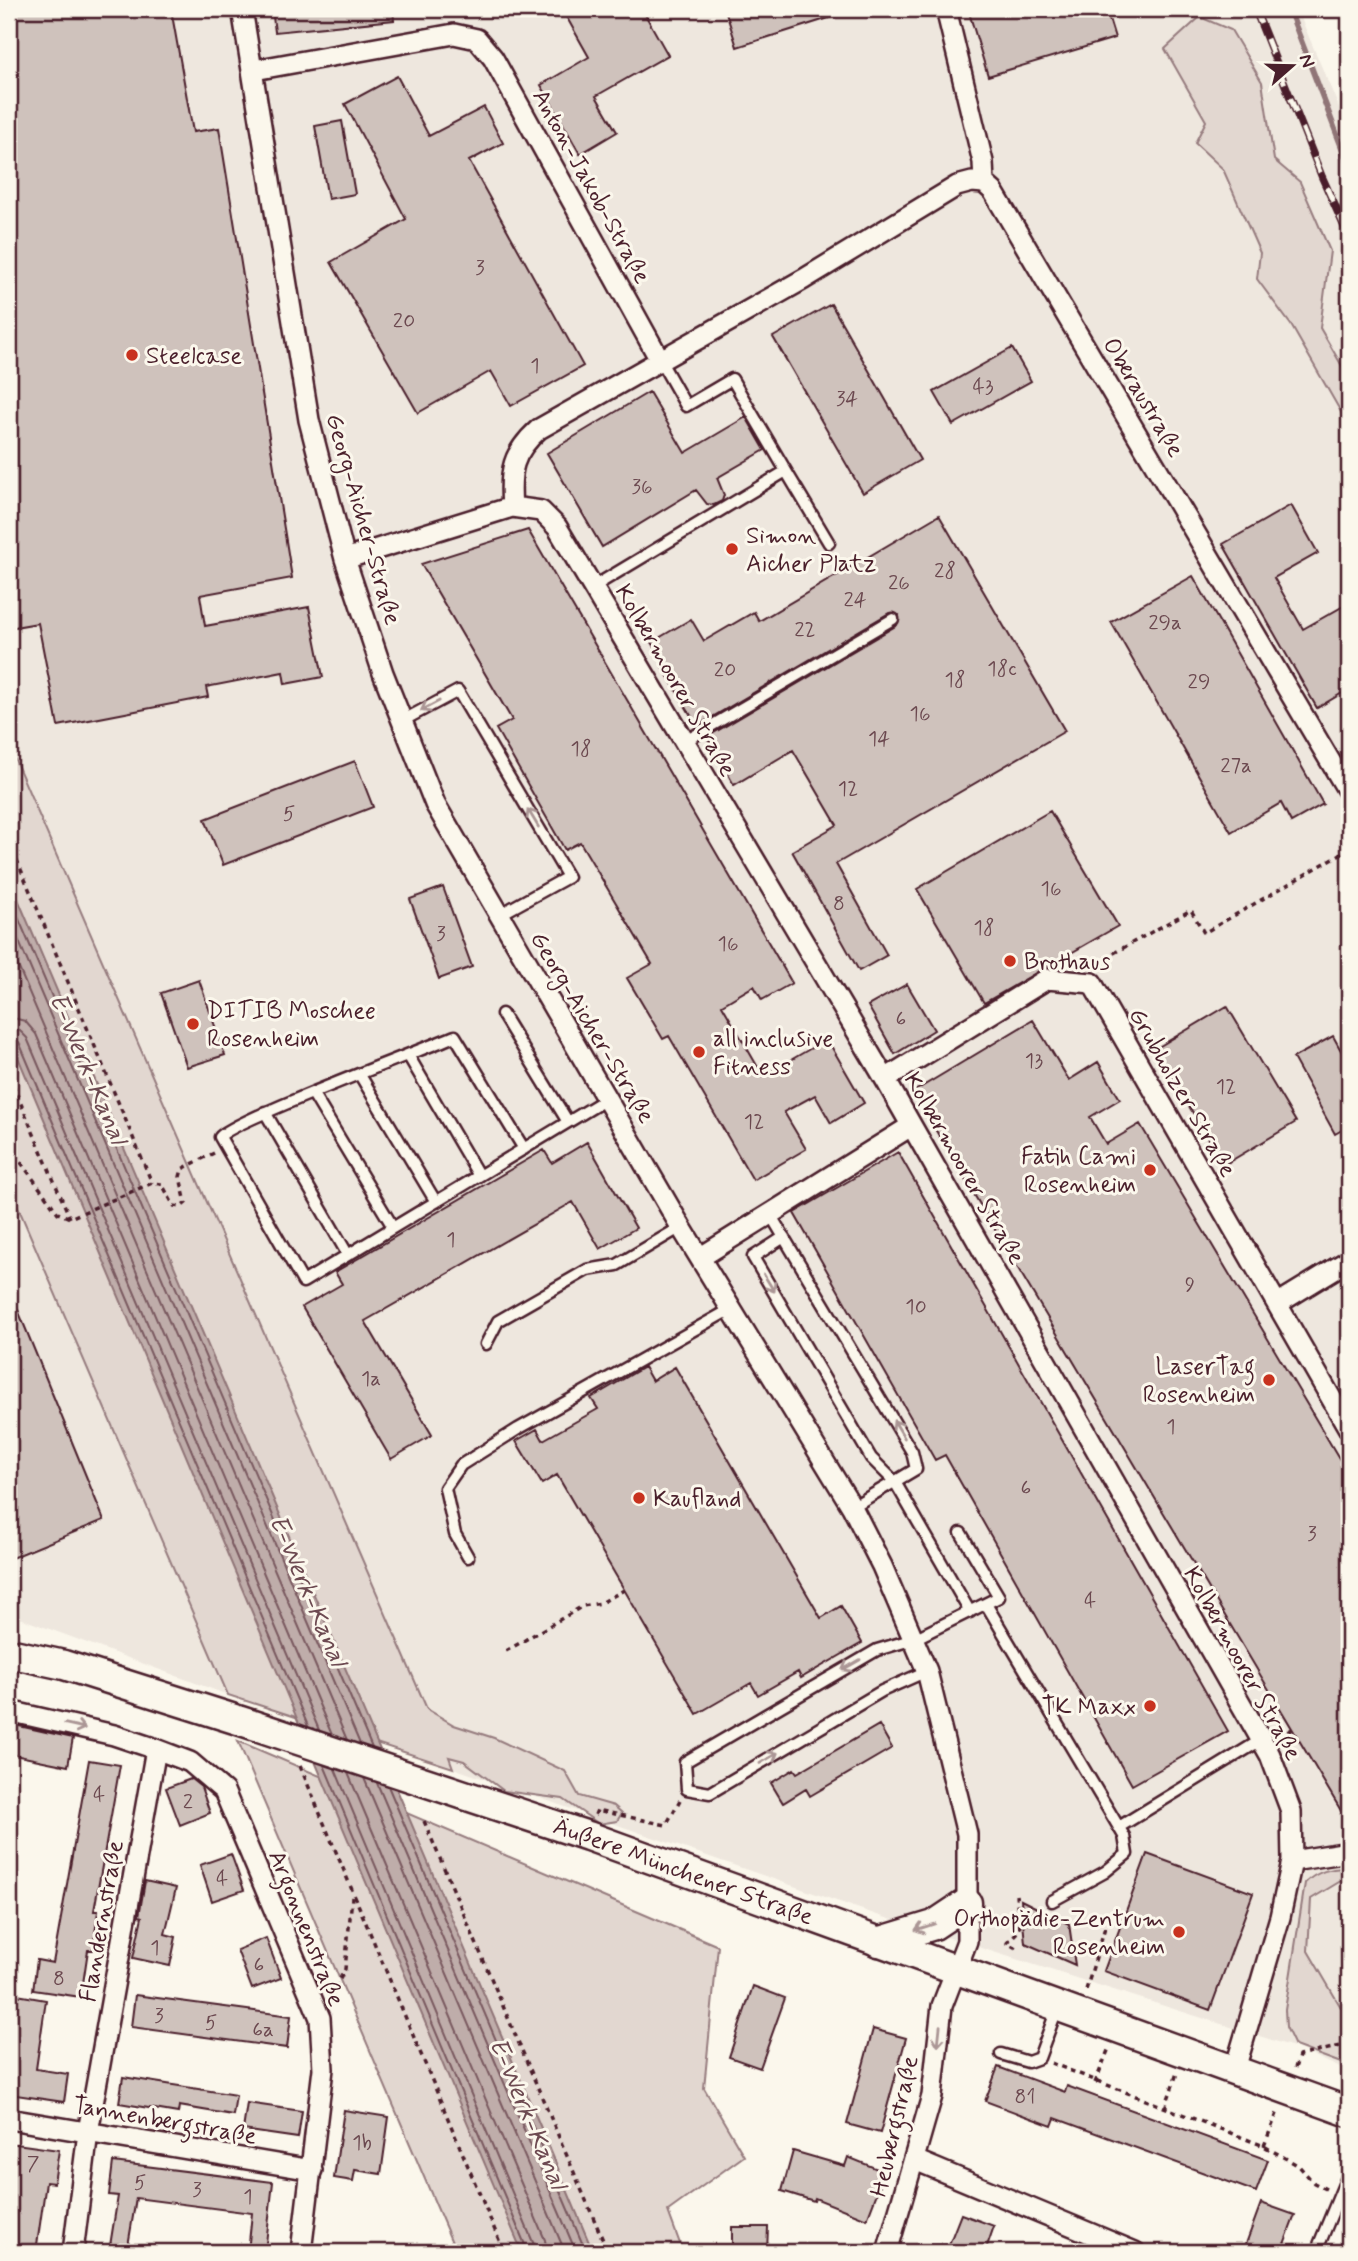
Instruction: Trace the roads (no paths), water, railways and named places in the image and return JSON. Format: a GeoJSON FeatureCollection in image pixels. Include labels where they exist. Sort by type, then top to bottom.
{"type":"FeatureCollection","features":[{"type":"Feature","properties":{"kind":"main road","name":"Äußere Münchener Straße"},"geometry":{"type":"LineString","coordinates":[[9,1653],[64,1665],[589,1836],[1349,2112]]}},
{"type":"Feature","properties":{"kind":"main road"},"geometry":{"type":"LineString","coordinates":[[878,1942],[934,1925],[967,1903]]}},
{"type":"Feature","properties":{"kind":"street","name":"Georg-Aicher-Straße"},"geometry":{"type":"LineString","coordinates":[[242,9],[309,420],[345,559],[402,721],[435,804],[681,1227],[852,1507],[882,1566],[927,1671],[967,1834],[967,1941],[958,1971]]}},
{"type":"Feature","properties":{"kind":"street","name":"Oberaustraße"},"geometry":{"type":"LineString","coordinates":[[946,9],[983,162],[984,183],[993,191],[1349,793]]}},
{"type":"Feature","properties":{"kind":"street","name":"Anton-Jakob-Straße"},"geometry":{"type":"LineString","coordinates":[[254,70],[454,34],[477,38],[493,58],[660,360]]}},
{"type":"Feature","properties":{"kind":"street"},"geometry":{"type":"LineString","coordinates":[[345,559],[512,507],[510,482],[513,463],[523,443],[539,429],[804,279],[957,186],[972,182],[984,183]]}},
{"type":"Feature","properties":{"kind":"street","name":"Kolbermoorer Straße"},"geometry":{"type":"LineString","coordinates":[[512,507],[541,512],[557,527],[885,1079],[1261,1740],[1291,1811],[1292,1861],[1280,1917],[1235,2069]]}},
{"type":"Feature","properties":{"kind":"street","name":"Grubholzer Straße"},"geometry":{"type":"LineString","coordinates":[[885,1079],[1047,979],[1092,983],[1349,1429]]}},
{"type":"Feature","properties":{"kind":"street"},"geometry":{"type":"LineString","coordinates":[[701,1257],[911,1126]]}},
{"type":"Feature","properties":{"kind":"street"},"geometry":{"type":"LineString","coordinates":[[1277,1304],[1349,1260]]}},
{"type":"Feature","properties":{"kind":"street"},"geometry":{"type":"LineString","coordinates":[[9,1711],[114,1735],[156,1749]]}},
{"type":"Feature","properties":{"kind":"street","name":"Argonnenstraße"},"geometry":{"type":"LineString","coordinates":[[156,1749],[190,1762],[224,1791],[320,2018],[323,2069],[301,2252]]}},
{"type":"Feature","properties":{"kind":"street","name":"Flandernstraße"},"geometry":{"type":"LineString","coordinates":[[73,2252],[88,2132],[156,1749]]}},
{"type":"Feature","properties":{"kind":"street"},"geometry":{"type":"LineString","coordinates":[[1292,1861],[1349,1852]]}},
{"type":"Feature","properties":{"kind":"street","name":"Heubergstraße"},"geometry":{"type":"LineString","coordinates":[[887,2252],[932,2096],[942,2006],[958,1971]]}},
{"type":"Feature","properties":{"kind":"street","name":"Tannenbergstraße"},"geometry":{"type":"LineString","coordinates":[[9,2119],[312,2170]]}},
{"type":"Feature","properties":{"kind":"street"},"geometry":{"type":"LineString","coordinates":[[915,2160],[1135,2252]]}},
{"type":"Feature","properties":{"kind":"lane"},"geometry":{"type":"LineString","coordinates":[[660,360],[686,406],[733,379],[829,543]]}},
{"type":"Feature","properties":{"kind":"lane"},"geometry":{"type":"LineString","coordinates":[[593,587],[786,471]]}},
{"type":"Feature","properties":{"kind":"lane"},"geometry":{"type":"LineString","coordinates":[[683,743],[893,619]]}},
{"type":"Feature","properties":{"kind":"lane"},"geometry":{"type":"LineString","coordinates":[[402,721],[458,691],[568,877],[499,915]]}},
{"type":"Feature","properties":{"kind":"lane"},"geometry":{"type":"LineString","coordinates":[[502,1014],[568,1122]]}},
{"type":"Feature","properties":{"kind":"lane"},"geometry":{"type":"LineString","coordinates":[[524,1149],[455,1036],[265,1112],[224,1130],[220,1137],[303,1282],[393,1227],[436,1202],[524,1149],[608,1098]]}},
{"type":"Feature","properties":{"kind":"lane"},"geometry":{"type":"LineString","coordinates":[[408,1055],[479,1176]]}},
{"type":"Feature","properties":{"kind":"lane"},"geometry":{"type":"LineString","coordinates":[[360,1075],[436,1202]]}},
{"type":"Feature","properties":{"kind":"lane"},"geometry":{"type":"LineString","coordinates":[[313,1094],[393,1227]]}},
{"type":"Feature","properties":{"kind":"lane"},"geometry":{"type":"LineString","coordinates":[[265,1112],[348,1255]]}},
{"type":"Feature","properties":{"kind":"lane"},"geometry":{"type":"LineString","coordinates":[[769,1214],[912,1452],[916,1469],[852,1507]]}},
{"type":"Feature","properties":{"kind":"lane"},"geometry":{"type":"LineString","coordinates":[[486,1344],[498,1321],[587,1270],[617,1265],[681,1227]]}},
{"type":"Feature","properties":{"kind":"lane"},"geometry":{"type":"LineString","coordinates":[[784,1237],[752,1257],[871,1458],[895,1482],[970,1612]]}},
{"type":"Feature","properties":{"kind":"lane"},"geometry":{"type":"LineString","coordinates":[[468,1557],[455,1534],[445,1489],[461,1465],[586,1390],[692,1334],[732,1309]]}},
{"type":"Feature","properties":{"kind":"lane"},"geometry":{"type":"LineString","coordinates":[[927,1671],[882,1690],[710,1793],[687,1789],[685,1762],[877,1650],[914,1639],[999,1597],[961,1534]]}},
{"type":"Feature","properties":{"kind":"lane"},"geometry":{"type":"LineString","coordinates":[[986,1604],[1119,1827],[1127,1854],[1105,1872],[1052,1901]]}},
{"type":"Feature","properties":{"kind":"lane"},"geometry":{"type":"LineString","coordinates":[[1119,1827],[1261,1740]]}},
{"type":"Feature","properties":{"kind":"lane"},"geometry":{"type":"LineString","coordinates":[[1001,2054],[1028,2063],[1039,2058],[1069,2009]]}},
{"type":"Feature","properties":{"kind":"lane"},"geometry":{"type":"LineString","coordinates":[[1316,2252],[1349,2172]]}},
{"type":"Feature","properties":{"kind":"water","name":"E-Werk-Kanal"},"geometry":{"type":"Polygon","coordinates":[[[9,878],[593,2252],[522,2252],[9,1036],[9,878]]]}},
{"type":"Feature","properties":{"kind":"waterway"},"geometry":{"type":"LineString","coordinates":[[1289,9],[1349,166]]}},
{"type":"Feature","properties":{"kind":"railway"},"geometry":{"type":"LineString","coordinates":[[1255,9],[1349,237]]}},
{"type":"Feature","properties":{"kind":"place","name":"Steelcase"},"geometry":{"type":"Point","coordinates":[132,355]}},
{"type":"Feature","properties":{"kind":"place","name":"Simon Aicher Platz"},"geometry":{"type":"Point","coordinates":[732,549]}},
{"type":"Feature","properties":{"kind":"place","name":"Brothaus"},"geometry":{"type":"Point","coordinates":[1010,961]}},
{"type":"Feature","properties":{"kind":"place","name":"DITIB Moschee Rosenheim"},"geometry":{"type":"Point","coordinates":[193,1024]}},
{"type":"Feature","properties":{"kind":"place","name":"all inclusive Fitness"},"geometry":{"type":"Point","coordinates":[699,1052]}},
{"type":"Feature","properties":{"kind":"place","name":"Fatih Cami Rosenheim"},"geometry":{"type":"Point","coordinates":[1150,1170]}},
{"type":"Feature","properties":{"kind":"place","name":"LaserTag Rosenheim"},"geometry":{"type":"Point","coordinates":[1269,1380]}},
{"type":"Feature","properties":{"kind":"place","name":"Kaufland"},"geometry":{"type":"Point","coordinates":[639,1498]}},
{"type":"Feature","properties":{"kind":"place","name":"TK Maxx"},"geometry":{"type":"Point","coordinates":[1150,1706]}},
{"type":"Feature","properties":{"kind":"place","name":"Orthopädie-Zentrum Rosenheim"},"geometry":{"type":"Point","coordinates":[1179,1932]}}]}
